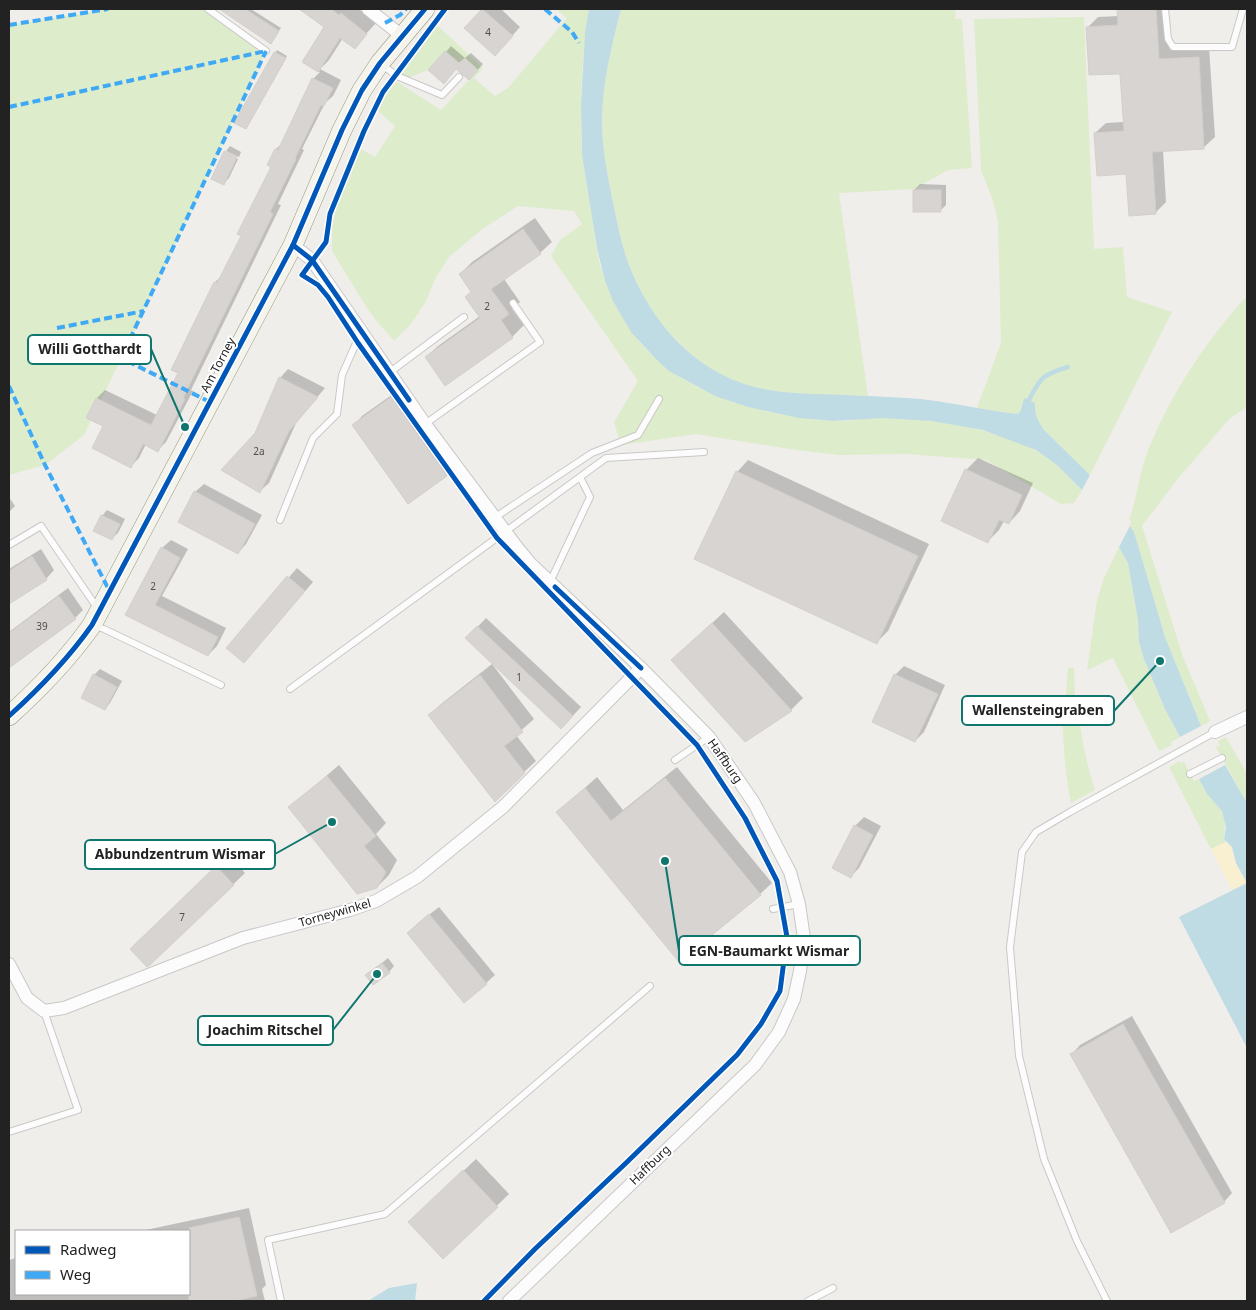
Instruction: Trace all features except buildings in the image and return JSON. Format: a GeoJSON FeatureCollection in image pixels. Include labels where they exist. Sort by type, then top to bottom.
{"type":"FeatureCollection","features":[{"type":"Feature","properties":{"kind":"street"},"geometry":{"type":"LineString","coordinates":[[368,9],[402,36]]}},
{"type":"Feature","properties":{"kind":"street","name":"Am Torney"},"geometry":{"type":"LineString","coordinates":[[9,716],[39,689],[74,650],[95,618],[293,245],[342,130],[362,90],[380,63],[425,9]]}},
{"type":"Feature","properties":{"kind":"street","name":"Haffburg"},"geometry":{"type":"LineString","coordinates":[[293,245],[312,260],[425,424],[504,532],[530,563],[641,668],[709,737],[754,803],[790,872],[799,904],[804,938],[794,999],[778,1032],[755,1065],[508,1301]]}},
{"type":"Feature","properties":{"kind":"street","name":"Torneywinkel"},"geometry":{"type":"LineString","coordinates":[[44,1011],[64,1008],[242,938],[350,910],[376,901],[417,877],[502,807],[641,668]]}},
{"type":"Feature","properties":{"kind":"street"},"geometry":{"type":"LineString","coordinates":[[1215,732],[1247,717]]}},
{"type":"Feature","properties":{"kind":"street"},"geometry":{"type":"LineString","coordinates":[[9,964],[27,998],[44,1011]]}},
{"type":"Feature","properties":{"kind":"lane"},"geometry":{"type":"LineString","coordinates":[[208,9],[266,51]]}},
{"type":"Feature","properties":{"kind":"lane"},"geometry":{"type":"LineString","coordinates":[[1165,9],[1168,39],[1173,47],[1232,47],[1243,9]]}},
{"type":"Feature","properties":{"kind":"lane"},"geometry":{"type":"LineString","coordinates":[[380,63],[397,76],[442,96],[459,77]]}},
{"type":"Feature","properties":{"kind":"lane"},"geometry":{"type":"LineString","coordinates":[[425,424],[540,342],[513,303]]}},
{"type":"Feature","properties":{"kind":"lane"},"geometry":{"type":"LineString","coordinates":[[390,372],[464,317]]}},
{"type":"Feature","properties":{"kind":"lane"},"geometry":{"type":"LineString","coordinates":[[280,520],[313,438],[336,414],[342,375],[362,331]]}},
{"type":"Feature","properties":{"kind":"lane"},"geometry":{"type":"LineString","coordinates":[[494,518],[592,453],[638,435],[659,399]]}},
{"type":"Feature","properties":{"kind":"lane"},"geometry":{"type":"LineString","coordinates":[[290,689],[606,458],[704,452]]}},
{"type":"Feature","properties":{"kind":"lane"},"geometry":{"type":"LineString","coordinates":[[550,582],[590,497],[580,478]]}},
{"type":"Feature","properties":{"kind":"lane"},"geometry":{"type":"LineString","coordinates":[[9,545],[41,526],[95,618],[104,629],[220,685]]}},
{"type":"Feature","properties":{"kind":"lane"},"geometry":{"type":"LineString","coordinates":[[1107,1301],[1077,1241],[1044,1159],[1018,1056],[1010,947],[1022,852],[1036,832],[1215,732]]}},
{"type":"Feature","properties":{"kind":"lane"},"geometry":{"type":"LineString","coordinates":[[676,760],[709,737]]}},
{"type":"Feature","properties":{"kind":"lane"},"geometry":{"type":"LineString","coordinates":[[1190,774],[1222,758]]}},
{"type":"Feature","properties":{"kind":"lane"},"geometry":{"type":"LineString","coordinates":[[773,909],[799,904]]}},
{"type":"Feature","properties":{"kind":"lane"},"geometry":{"type":"LineString","coordinates":[[272,1301],[281,1300],[268,1240],[385,1214],[650,986]]}},
{"type":"Feature","properties":{"kind":"lane"},"geometry":{"type":"LineString","coordinates":[[9,1132],[78,1110],[44,1011]]}},
{"type":"Feature","properties":{"kind":"lane"},"geometry":{"type":"LineString","coordinates":[[808,1301],[833,1288]]}},
{"type":"Feature","properties":{"kind":"green space"},"geometry":{"type":"Polygon","coordinates":[[[108,9],[208,9],[266,51],[84,435],[45,465],[9,475],[9,25],[108,9]]]}},
{"type":"Feature","properties":{"kind":"green space"},"geometry":{"type":"Polygon","coordinates":[[[556,9],[589,9],[582,81],[581,136],[597,252],[606,284],[626,323],[650,353],[672,371],[695,386],[721,398],[748,407],[803,418],[831,421],[881,418],[920,419],[960,425],[998,435],[1042,453],[1054,462],[1082,490],[1074,503],[1061,504],[986,460],[906,454],[839,455],[696,434],[621,445],[614,422],[638,381],[551,256],[560,240],[582,224],[574,211],[518,206],[481,230],[450,256],[436,277],[425,303],[411,324],[394,341],[374,318],[332,251],[332,225],[338,200],[361,149],[375,157],[395,126],[377,110],[394,80],[441,110],[478,70],[465,58],[459,63],[445,51],[428,70],[408,78],[399,73],[436,24],[483,68],[474,78],[495,96],[508,88],[567,18],[556,9]]]}},
{"type":"Feature","properties":{"kind":"green space"},"geometry":{"type":"Polygon","coordinates":[[[621,9],[956,9],[955,19],[962,19],[972,168],[948,170],[914,189],[839,193],[868,396],[782,392],[733,380],[715,371],[684,347],[670,333],[646,301],[629,265],[622,243],[603,142],[602,106],[608,64],[621,9]]]}},
{"type":"Feature","properties":{"kind":"green space"},"geometry":{"type":"Polygon","coordinates":[[[1084,17],[1094,249],[1123,247],[1127,297],[1172,312],[1090,475],[1044,430],[1034,410],[1021,410],[1018,414],[977,408],[1001,343],[998,221],[992,198],[981,170],[974,19],[1084,17]]]}},
{"type":"Feature","properties":{"kind":"green space"},"geometry":{"type":"Polygon","coordinates":[[[1247,296],[1247,407],[1229,419],[1176,481],[1142,526],[1183,657],[1210,721],[1201,726],[1165,637],[1134,532],[1130,526],[1131,521],[1129,520],[1147,453],[1166,410],[1203,351],[1247,296]]]}},
{"type":"Feature","properties":{"kind":"green space"},"geometry":{"type":"Polygon","coordinates":[[[1119,547],[1128,563],[1138,620],[1139,642],[1144,659],[1165,709],[1180,737],[1171,742],[1172,745],[1159,751],[1113,658],[1087,670],[1097,600],[1104,578],[1119,547]]]}},
{"type":"Feature","properties":{"kind":"green space"},"geometry":{"type":"Polygon","coordinates":[[[1068,668],[1074,668],[1075,699],[1086,757],[1095,790],[1071,803],[1065,763],[1063,723],[1063,696],[1066,696],[1068,668]]]}},
{"type":"Feature","properties":{"kind":"green space"},"geometry":{"type":"Polygon","coordinates":[[[1226,737],[1247,774],[1247,803],[1216,747],[1220,745],[1218,741],[1226,737]]]}},
{"type":"Feature","properties":{"kind":"green space"},"geometry":{"type":"Polygon","coordinates":[[[1179,761],[1181,763],[1184,762],[1194,781],[1199,779],[1207,794],[1222,811],[1225,821],[1224,839],[1226,842],[1211,849],[1169,767],[1179,761]]]}},
{"type":"Feature","properties":{"kind":"sand"},"geometry":{"type":"Polygon","coordinates":[[[1226,842],[1232,847],[1235,861],[1247,883],[1232,890],[1211,849],[1226,842]]]}},
{"type":"Feature","properties":{"kind":"water"},"geometry":{"type":"Polygon","coordinates":[[[589,9],[621,9],[608,64],[602,107],[602,132],[606,164],[624,251],[629,265],[649,305],[676,340],[710,368],[730,378],[767,390],[920,399],[1018,414],[1024,398],[1035,403],[1037,417],[1044,430],[1090,475],[1082,490],[1057,465],[1036,450],[983,430],[932,421],[882,418],[834,421],[799,418],[748,407],[715,396],[669,371],[656,359],[631,332],[613,301],[605,281],[597,248],[582,155],[581,103],[585,33],[589,9]]]}},
{"type":"Feature","properties":{"kind":"water"},"geometry":{"type":"Polygon","coordinates":[[[1130,526],[1134,532],[1165,637],[1201,726],[1180,737],[1165,709],[1139,642],[1138,620],[1128,563],[1119,547],[1130,526]]]}},
{"type":"Feature","properties":{"kind":"water"},"geometry":{"type":"Polygon","coordinates":[[[1225,765],[1247,803],[1247,883],[1236,863],[1232,847],[1224,839],[1226,827],[1222,811],[1207,794],[1199,779],[1225,765]]]}},
{"type":"Feature","properties":{"kind":"water"},"geometry":{"type":"Polygon","coordinates":[[[1247,883],[1247,1048],[1179,917],[1247,883]]]}},
{"type":"Feature","properties":{"kind":"water"},"geometry":{"type":"Polygon","coordinates":[[[417,1283],[415,1301],[368,1301],[389,1288],[417,1283]]]}},
{"type":"Feature","properties":{"kind":"waterway"},"geometry":{"type":"LineString","coordinates":[[1029,400],[1043,378],[1068,367]]}},
{"type":"Feature","properties":{"kind":"marked path"},"geometry":{"type":"LineString","coordinates":[[9,25],[108,9]]}},
{"type":"Feature","properties":{"kind":"marked path"},"geometry":{"type":"LineString","coordinates":[[385,23],[400,15],[406,9]]}},
{"type":"Feature","properties":{"kind":"marked path"},"geometry":{"type":"LineString","coordinates":[[545,9],[572,32],[579,43]]}},
{"type":"Feature","properties":{"kind":"marked path"},"geometry":{"type":"LineString","coordinates":[[9,107],[266,51]]}},
{"type":"Feature","properties":{"kind":"marked path"},"geometry":{"type":"LineString","coordinates":[[210,402],[121,358],[266,51]]}},
{"type":"Feature","properties":{"kind":"marked path"},"geometry":{"type":"LineString","coordinates":[[57,328],[144,311]]}},
{"type":"Feature","properties":{"kind":"marked path"},"geometry":{"type":"LineString","coordinates":[[9,386],[45,465],[110,592]]}},
{"type":"Feature","properties":{"kind":"cycle path"},"geometry":{"type":"LineString","coordinates":[[9,716],[53,673],[92,625],[293,245],[342,130],[362,90],[380,63],[425,9]]}},
{"type":"Feature","properties":{"kind":"cycle path"},"geometry":{"type":"LineString","coordinates":[[445,9],[383,92],[364,131],[330,214],[326,242],[302,275],[318,285],[328,297],[358,343],[497,538],[697,745],[745,818],[777,881],[787,937],[780,991],[761,1024],[737,1055],[535,1249],[484,1301]]}},
{"type":"Feature","properties":{"kind":"cycle path"},"geometry":{"type":"LineString","coordinates":[[293,245],[312,260],[409,400]]}},
{"type":"Feature","properties":{"kind":"cycle path"},"geometry":{"type":"LineString","coordinates":[[555,587],[641,668]]}},
{"type":"Feature","properties":{"kind":"place","name":"Willi Gotthardt"},"geometry":{"type":"Point","coordinates":[185,427]}},
{"type":"Feature","properties":{"kind":"place","name":"Wallensteingraben"},"geometry":{"type":"Point","coordinates":[1160,661]}},
{"type":"Feature","properties":{"kind":"place","name":"Abbundzentrum Wismar"},"geometry":{"type":"Point","coordinates":[332,822]}},
{"type":"Feature","properties":{"kind":"place","name":"EGN-Baumarkt Wismar"},"geometry":{"type":"Point","coordinates":[665,861]}},
{"type":"Feature","properties":{"kind":"place","name":"Joachim Ritschel"},"geometry":{"type":"Point","coordinates":[377,974]}}]}
